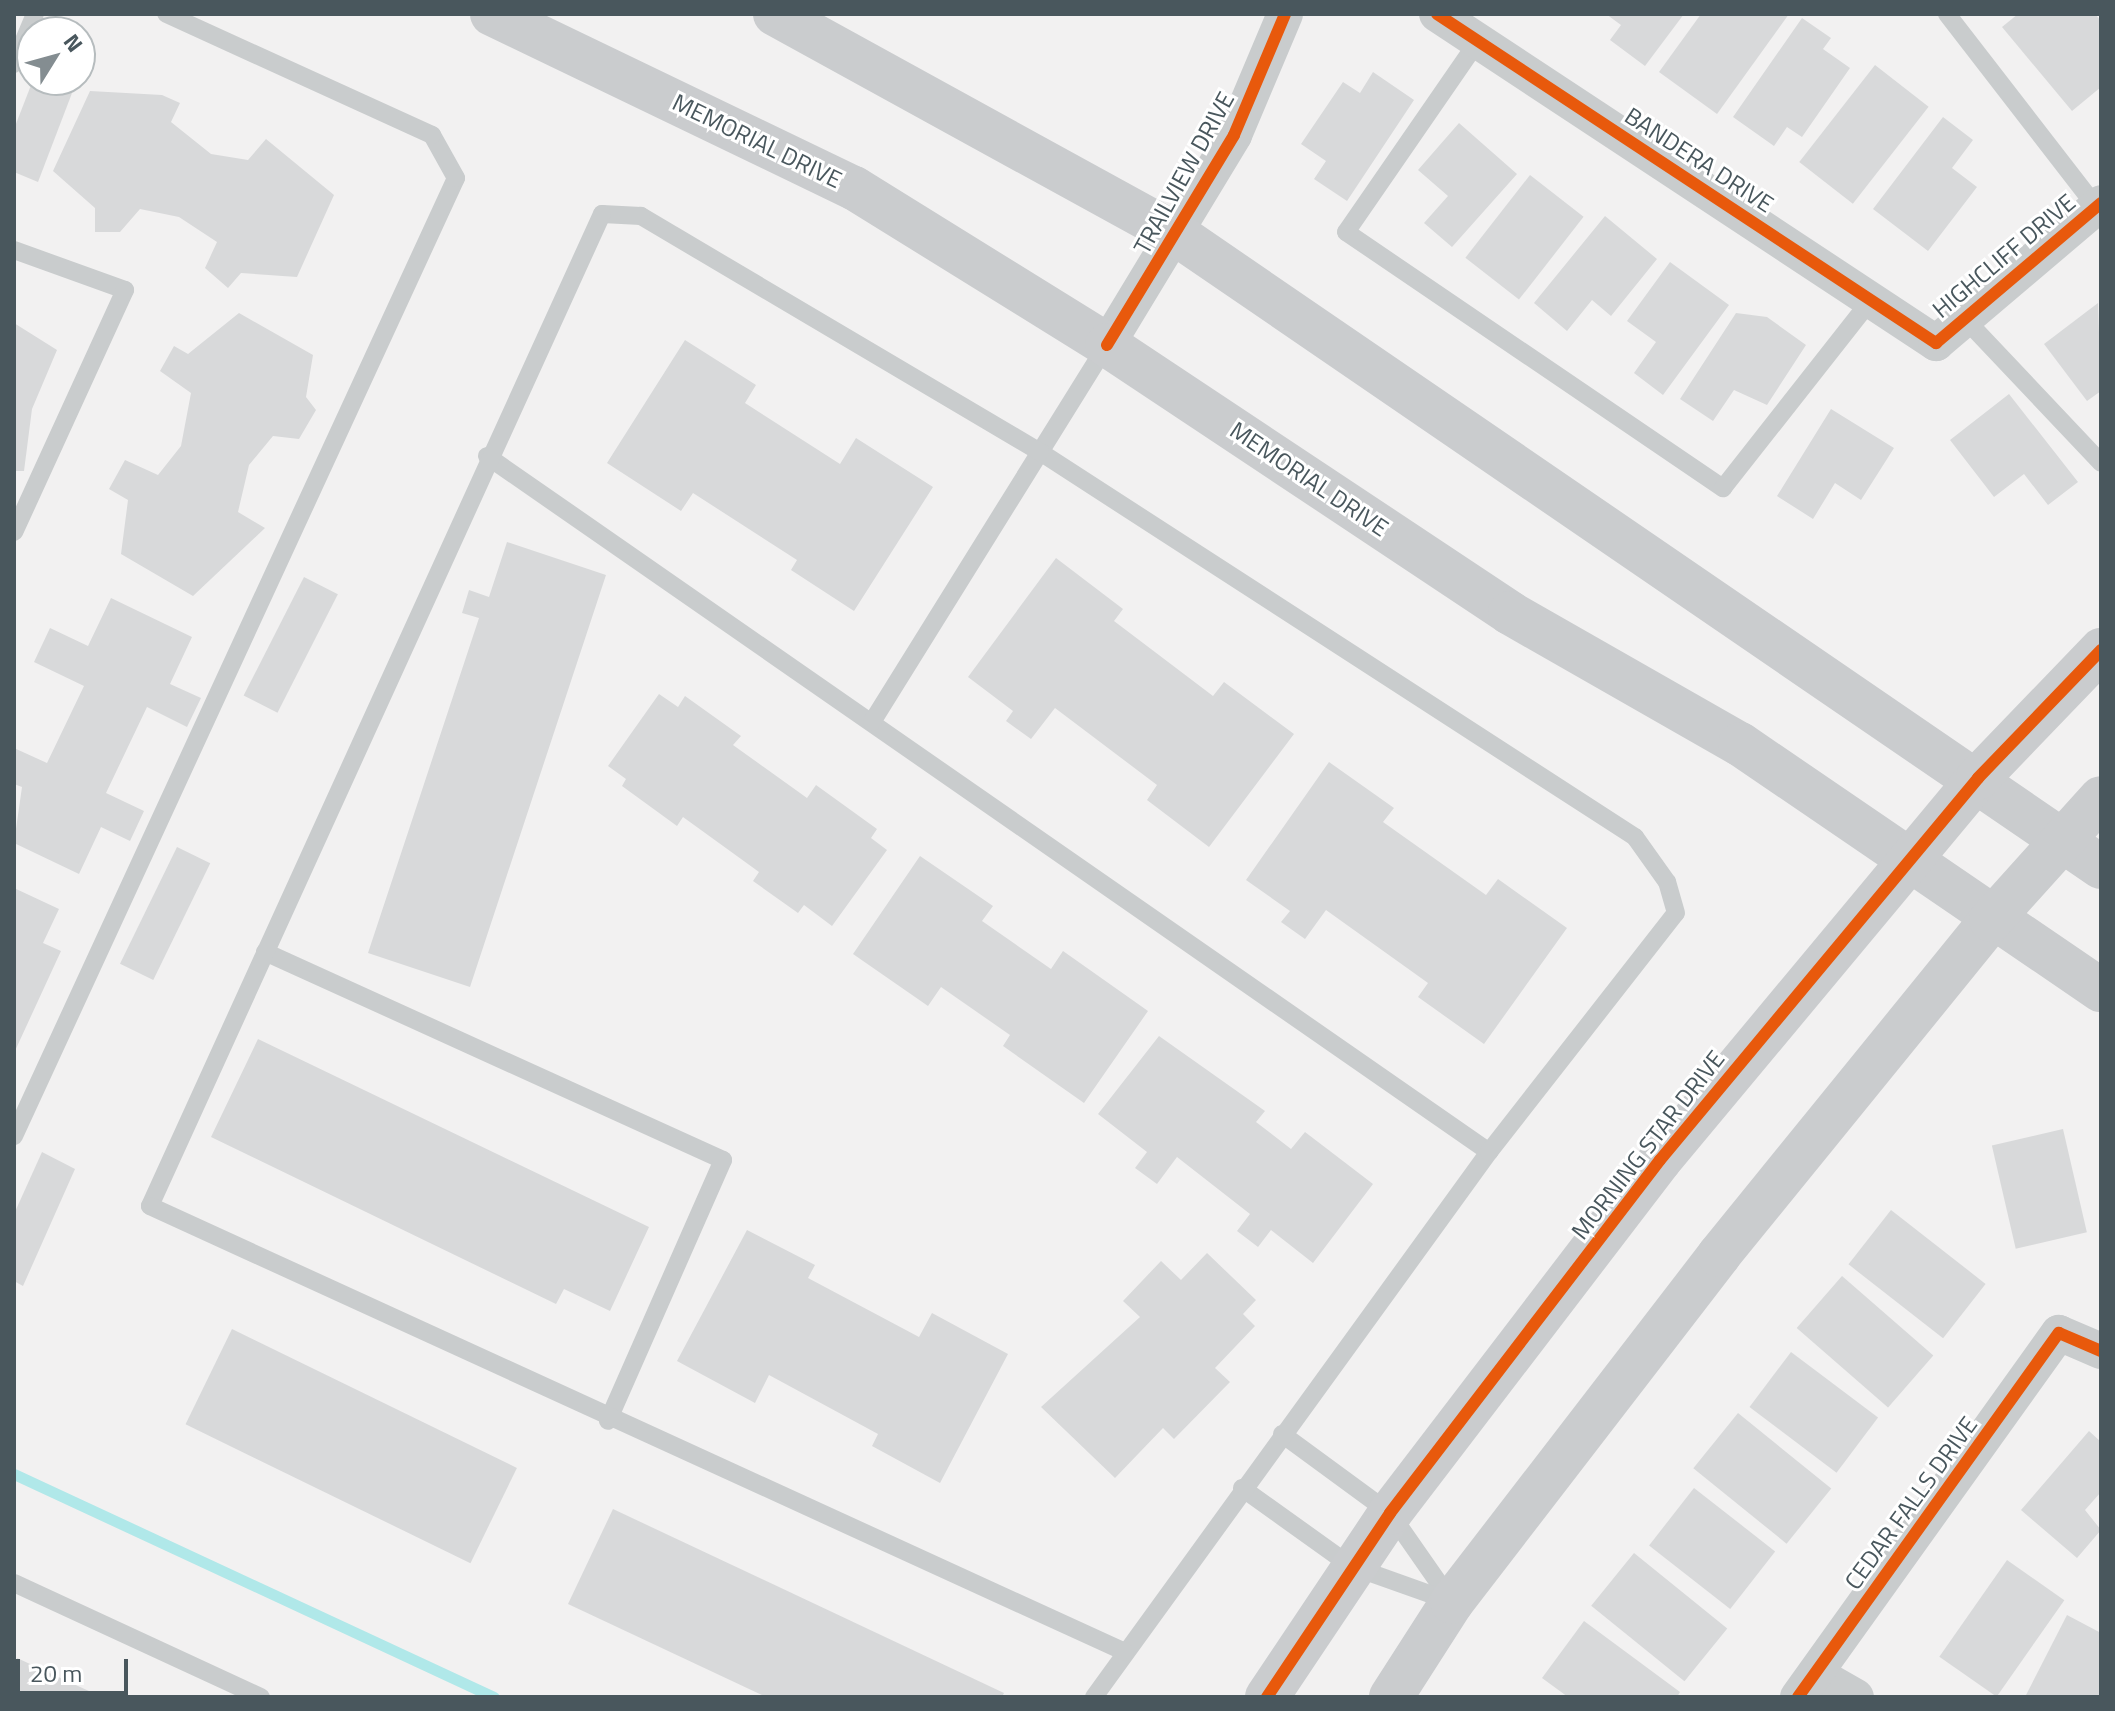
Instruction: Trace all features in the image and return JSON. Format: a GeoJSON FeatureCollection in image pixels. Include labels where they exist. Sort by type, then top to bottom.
{"type":"FeatureCollection","features":[{"type":"Feature","properties":{"kind":"main road","name":"MEMORIAL DRIVE"},"geometry":{"type":"LineString","coordinates":[[492,14],[854,188],[1107,345],[1510,613],[1740,744],[1991,920],[2101,990]]}},
{"type":"Feature","properties":{"kind":"main road"},"geometry":{"type":"LineString","coordinates":[[775,14],[1179,236],[1978,778],[2101,867]]}},
{"type":"Feature","properties":{"kind":"main road","name":"MORNING STAR DRIVE"},"geometry":{"type":"LineString","coordinates":[[1267,1697],[1351,1566],[1660,1160],[1978,778],[2101,650]]}},
{"type":"Feature","properties":{"kind":"main road"},"geometry":{"type":"LineString","coordinates":[[1391,1697],[1452,1602],[1991,920],[2101,798]]}},
{"type":"Feature","properties":{"kind":"street","name":"TRAILVIEW DRIVE"},"geometry":{"type":"LineString","coordinates":[[1107,345],[1179,236],[1234,135],[1285,14]]}},
{"type":"Feature","properties":{"kind":"street","name":"BANDERA DRIVE"},"geometry":{"type":"LineString","coordinates":[[1437,14],[1936,343]]}},
{"type":"Feature","properties":{"kind":"street","name":"HIGHCLIFF DRIVE"},"geometry":{"type":"LineString","coordinates":[[1936,343],[2099,205]]}},
{"type":"Feature","properties":{"kind":"street","name":"CEDAR FALLS DRIVE"},"geometry":{"type":"LineString","coordinates":[[1807,1686],[2059,1333],[2101,1351]]}},
{"type":"Feature","properties":{"kind":"street"},"geometry":{"type":"LineString","coordinates":[[1807,1686],[1856,1697]]}},
{"type":"Feature","properties":{"kind":"lane"},"geometry":{"type":"LineString","coordinates":[[14,64],[35,14]]}},
{"type":"Feature","properties":{"kind":"lane"},"geometry":{"type":"LineString","coordinates":[[14,1136],[456,178],[432,135],[166,14]]}},
{"type":"Feature","properties":{"kind":"lane"},"geometry":{"type":"LineString","coordinates":[[1947,14],[2099,205]]}},
{"type":"Feature","properties":{"kind":"lane"},"geometry":{"type":"LineString","coordinates":[[1478,41],[1346,232],[1723,488],[1871,300]]}},
{"type":"Feature","properties":{"kind":"lane"},"geometry":{"type":"LineString","coordinates":[[1094,1697],[1242,1488],[1489,1152],[1676,913],[1667,882],[1635,837],[1040,452],[641,216],[602,214],[487,456],[150,1206],[608,1421],[1125,1652]]}},
{"type":"Feature","properties":{"kind":"lane"},"geometry":{"type":"LineString","coordinates":[[14,250],[125,290],[14,532]]}},
{"type":"Feature","properties":{"kind":"lane"},"geometry":{"type":"LineString","coordinates":[[1965,319],[2101,463]]}},
{"type":"Feature","properties":{"kind":"lane"},"geometry":{"type":"LineString","coordinates":[[872,722],[1107,345]]}},
{"type":"Feature","properties":{"kind":"lane"},"geometry":{"type":"LineString","coordinates":[[487,456],[1489,1152]]}},
{"type":"Feature","properties":{"kind":"lane"},"geometry":{"type":"LineString","coordinates":[[265,952],[723,1160],[608,1421]]}},
{"type":"Feature","properties":{"kind":"lane"},"geometry":{"type":"LineString","coordinates":[[1282,1434],[1390,1513],[1452,1602]]}},
{"type":"Feature","properties":{"kind":"lane"},"geometry":{"type":"LineString","coordinates":[[1242,1488],[1351,1566],[1452,1602]]}},
{"type":"Feature","properties":{"kind":"lane"},"geometry":{"type":"LineString","coordinates":[[14,1583],[261,1697]]}},
{"type":"Feature","properties":{"kind":"building"},"geometry":{"type":"Polygon","coordinates":[[[1606,14],[1684,14],[1645,66],[1610,40],[1621,25],[1606,14]]]}},
{"type":"Feature","properties":{"kind":"building"},"geometry":{"type":"Polygon","coordinates":[[[1701,14],[1789,14],[1717,114],[1659,72],[1701,14]]]}},
{"type":"Feature","properties":{"kind":"building"},"geometry":{"type":"Polygon","coordinates":[[[2018,14],[2095,14],[2101,21],[2101,87],[2072,111],[2002,27],[2018,14]]]}},
{"type":"Feature","properties":{"kind":"building"},"geometry":{"type":"Polygon","coordinates":[[[1802,18],[1831,38],[1823,49],[1850,68],[1802,137],[1787,127],[1774,146],[1733,117],[1802,18]]]}},
{"type":"Feature","properties":{"kind":"building"},"geometry":{"type":"Polygon","coordinates":[[[1875,65],[1929,107],[1853,204],[1799,162],[1875,65]]]}},
{"type":"Feature","properties":{"kind":"building"},"geometry":{"type":"Polygon","coordinates":[[[1373,72],[1414,100],[1347,201],[1314,179],[1326,161],[1301,144],[1343,82],[1360,93],[1373,72]]]}},
{"type":"Feature","properties":{"kind":"building"},"geometry":{"type":"Polygon","coordinates":[[[96,91],[162,95],[180,103],[171,122],[211,154],[248,160],[266,139],[334,195],[297,277],[241,273],[228,288],[205,268],[217,242],[179,217],[140,209],[120,232],[95,232],[95,208],[53,171],[88,96],[96,96],[96,91]]]}},
{"type":"Feature","properties":{"kind":"building"},"geometry":{"type":"Polygon","coordinates":[[[27,96],[71,96],[38,182],[14,172],[14,129],[27,96]]]}},
{"type":"Feature","properties":{"kind":"building"},"geometry":{"type":"Polygon","coordinates":[[[1943,117],[1973,140],[1952,168],[1977,187],[1928,251],[1873,209],[1943,117]]]}},
{"type":"Feature","properties":{"kind":"building"},"geometry":{"type":"Polygon","coordinates":[[[1459,123],[1517,174],[1452,247],[1424,223],[1448,196],[1418,170],[1459,123]]]}},
{"type":"Feature","properties":{"kind":"building"},"geometry":{"type":"Polygon","coordinates":[[[1530,175],[1584,217],[1519,300],[1465,258],[1530,175]]]}},
{"type":"Feature","properties":{"kind":"building"},"geometry":{"type":"Polygon","coordinates":[[[1605,216],[1657,259],[1611,316],[1592,300],[1567,331],[1534,303],[1605,216]]]}},
{"type":"Feature","properties":{"kind":"building"},"geometry":{"type":"Polygon","coordinates":[[[1670,262],[1729,305],[1663,395],[1634,373],[1656,342],[1627,321],[1670,262]]]}},
{"type":"Feature","properties":{"kind":"building"},"geometry":{"type":"Polygon","coordinates":[[[2098,303],[2101,391],[2087,401],[2044,344],[2098,303]]]}},
{"type":"Feature","properties":{"kind":"building"},"geometry":{"type":"Polygon","coordinates":[[[239,313],[313,355],[306,397],[316,410],[299,439],[273,436],[249,465],[238,512],[265,528],[193,596],[121,554],[128,500],[109,489],[125,460],[158,475],[181,446],[191,393],[160,371],[174,346],[188,354],[239,313]]]}},
{"type":"Feature","properties":{"kind":"building"},"geometry":{"type":"Polygon","coordinates":[[[1736,313],[1767,317],[1806,345],[1767,405],[1734,390],[1713,421],[1680,399],[1736,313]]]}},
{"type":"Feature","properties":{"kind":"building"},"geometry":{"type":"Polygon","coordinates":[[[14,323],[57,350],[32,409],[24,471],[14,471],[14,323]]]}},
{"type":"Feature","properties":{"kind":"building"},"geometry":{"type":"Polygon","coordinates":[[[685,340],[756,385],[745,403],[840,464],[856,438],[933,487],[854,611],[791,570],[797,560],[693,493],[681,511],[607,463],[685,340]]]}},
{"type":"Feature","properties":{"kind":"building"},"geometry":{"type":"Polygon","coordinates":[[[2009,394],[2078,482],[2048,505],[2024,474],[1994,497],[1950,440],[2009,394]]]}},
{"type":"Feature","properties":{"kind":"building"},"geometry":{"type":"Polygon","coordinates":[[[1831,409],[1894,448],[1861,500],[1835,483],[1813,519],[1777,496],[1831,409]]]}},
{"type":"Feature","properties":{"kind":"building"},"geometry":{"type":"Polygon","coordinates":[[[507,542],[606,575],[470,987],[368,953],[479,618],[462,613],[469,590],[489,597],[507,542]]]}},
{"type":"Feature","properties":{"kind":"building"},"geometry":{"type":"Polygon","coordinates":[[[1056,558],[1123,609],[1114,621],[1213,696],[1224,682],[1294,734],[1209,847],[1147,800],[1157,785],[1055,708],[1031,739],[1006,721],[1013,711],[968,677],[1056,558]]]}},
{"type":"Feature","properties":{"kind":"building"},"geometry":{"type":"Polygon","coordinates":[[[304,577],[338,594],[277,713],[244,696],[304,577]]]}},
{"type":"Feature","properties":{"kind":"building"},"geometry":{"type":"Polygon","coordinates":[[[111,598],[192,637],[170,684],[201,698],[187,727],[147,707],[106,793],[144,811],[130,841],[101,827],[79,874],[14,843],[22,787],[14,784],[14,748],[47,763],[84,686],[34,662],[50,628],[88,646],[111,598]]]}},
{"type":"Feature","properties":{"kind":"building"},"geometry":{"type":"Polygon","coordinates":[[[659,694],[678,707],[685,696],[741,736],[733,745],[807,798],[816,785],[877,829],[871,838],[887,850],[832,926],[804,905],[798,913],[753,881],[759,872],[683,817],[677,826],[622,786],[626,779],[608,766],[659,694]]]}},
{"type":"Feature","properties":{"kind":"building"},"geometry":{"type":"Polygon","coordinates":[[[1329,762],[1394,808],[1383,822],[1486,895],[1498,879],[1567,928],[1484,1044],[1418,997],[1428,983],[1326,910],[1305,939],[1281,922],[1290,911],[1246,880],[1329,762]]]}},
{"type":"Feature","properties":{"kind":"building"},"geometry":{"type":"Polygon","coordinates":[[[177,847],[210,863],[153,980],[120,964],[177,847]]]}},
{"type":"Feature","properties":{"kind":"building"},"geometry":{"type":"Polygon","coordinates":[[[920,856],[993,906],[982,921],[1051,969],[1063,951],[1148,1011],[1084,1103],[1003,1046],[1010,1035],[941,987],[928,1006],[853,954],[920,856]]]}},
{"type":"Feature","properties":{"kind":"building"},"geometry":{"type":"Polygon","coordinates":[[[14,888],[59,909],[43,943],[61,951],[14,1053],[14,888]]]}},
{"type":"Feature","properties":{"kind":"building"},"geometry":{"type":"Polygon","coordinates":[[[1159,1036],[1265,1111],[1256,1122],[1291,1149],[1305,1132],[1373,1184],[1313,1263],[1271,1230],[1258,1247],[1237,1231],[1250,1214],[1177,1157],[1157,1184],[1135,1168],[1147,1152],[1098,1114],[1159,1036]]]}},
{"type":"Feature","properties":{"kind":"building"},"geometry":{"type":"Polygon","coordinates":[[[258,1039],[649,1227],[610,1311],[564,1289],[556,1304],[211,1137],[258,1039]]]}},
{"type":"Feature","properties":{"kind":"building"},"geometry":{"type":"Polygon","coordinates":[[[2063,1129],[2087,1232],[2016,1249],[1992,1145],[2063,1129]]]}},
{"type":"Feature","properties":{"kind":"building"},"geometry":{"type":"Polygon","coordinates":[[[42,1152],[75,1169],[23,1286],[14,1281],[14,1214],[42,1152]]]}},
{"type":"Feature","properties":{"kind":"building"},"geometry":{"type":"Polygon","coordinates":[[[1891,1210],[1986,1284],[1943,1338],[1849,1264],[1891,1210]]]}},
{"type":"Feature","properties":{"kind":"building"},"geometry":{"type":"Polygon","coordinates":[[[747,1230],[815,1265],[808,1278],[919,1337],[932,1313],[1008,1354],[940,1483],[872,1446],[878,1434],[769,1375],[755,1403],[677,1361],[747,1230]]]}},
{"type":"Feature","properties":{"kind":"building"},"geometry":{"type":"Polygon","coordinates":[[[1207,1253],[1256,1300],[1243,1314],[1255,1326],[1215,1368],[1230,1382],[1174,1439],[1163,1428],[1115,1478],[1041,1407],[1140,1317],[1123,1301],[1161,1261],[1181,1280],[1207,1253]]]}},
{"type":"Feature","properties":{"kind":"building"},"geometry":{"type":"Polygon","coordinates":[[[1842,1276],[1933,1355],[1888,1407],[1797,1328],[1842,1276]]]}},
{"type":"Feature","properties":{"kind":"building"},"geometry":{"type":"Polygon","coordinates":[[[232,1329],[517,1468],[470,1563],[186,1424],[232,1329]]]}},
{"type":"Feature","properties":{"kind":"building"},"geometry":{"type":"Polygon","coordinates":[[[1791,1352],[1878,1418],[1837,1473],[1749,1407],[1791,1352]]]}},
{"type":"Feature","properties":{"kind":"building"},"geometry":{"type":"Polygon","coordinates":[[[1738,1413],[1831,1489],[1787,1544],[1693,1468],[1738,1413]]]}},
{"type":"Feature","properties":{"kind":"building"},"geometry":{"type":"Polygon","coordinates":[[[2089,1431],[2101,1442],[2101,1492],[2085,1510],[2101,1530],[2077,1558],[2021,1510],[2089,1431]]]}},
{"type":"Feature","properties":{"kind":"building"},"geometry":{"type":"Polygon","coordinates":[[[1694,1488],[1775,1551],[1730,1609],[1649,1546],[1694,1488]]]}},
{"type":"Feature","properties":{"kind":"building"},"geometry":{"type":"Polygon","coordinates":[[[613,1509],[1004,1693],[1002,1697],[766,1697],[568,1604],[613,1509]]]}},
{"type":"Feature","properties":{"kind":"building"},"geometry":{"type":"Polygon","coordinates":[[[1634,1553],[1727,1629],[1684,1681],[1591,1606],[1634,1553]]]}},
{"type":"Feature","properties":{"kind":"building"},"geometry":{"type":"Polygon","coordinates":[[[2007,1560],[2064,1600],[1997,1697],[1939,1657],[2007,1560]]]}},
{"type":"Feature","properties":{"kind":"building"},"geometry":{"type":"Polygon","coordinates":[[[2067,1615],[2101,1633],[2101,1697],[2025,1697],[2067,1615]]]}},
{"type":"Feature","properties":{"kind":"building"},"geometry":{"type":"Polygon","coordinates":[[[1584,1621],[1680,1692],[1677,1697],[1568,1697],[1542,1678],[1584,1621]]]}},
{"type":"Feature","properties":{"kind":"building"},"geometry":{"type":"Polygon","coordinates":[[[17,1658],[102,1697],[14,1697],[17,1658]]]}},
{"type":"Feature","properties":{"kind":"waterway"},"geometry":{"type":"LineString","coordinates":[[14,1474],[494,1697]]}},
{"type":"Feature","properties":{"kind":"cycle path"},"geometry":{"type":"LineString","coordinates":[[1107,345],[1234,135],[1285,14]]}},
{"type":"Feature","properties":{"kind":"cycle path"},"geometry":{"type":"LineString","coordinates":[[1437,14],[1936,343],[2101,203]]}},
{"type":"Feature","properties":{"kind":"cycle path"},"geometry":{"type":"LineString","coordinates":[[1267,1697],[1390,1513],[1660,1160],[1978,778],[2101,650]]}},
{"type":"Feature","properties":{"kind":"cycle path"},"geometry":{"type":"LineString","coordinates":[[1798,1697],[2059,1333],[2101,1351]]}}]}
